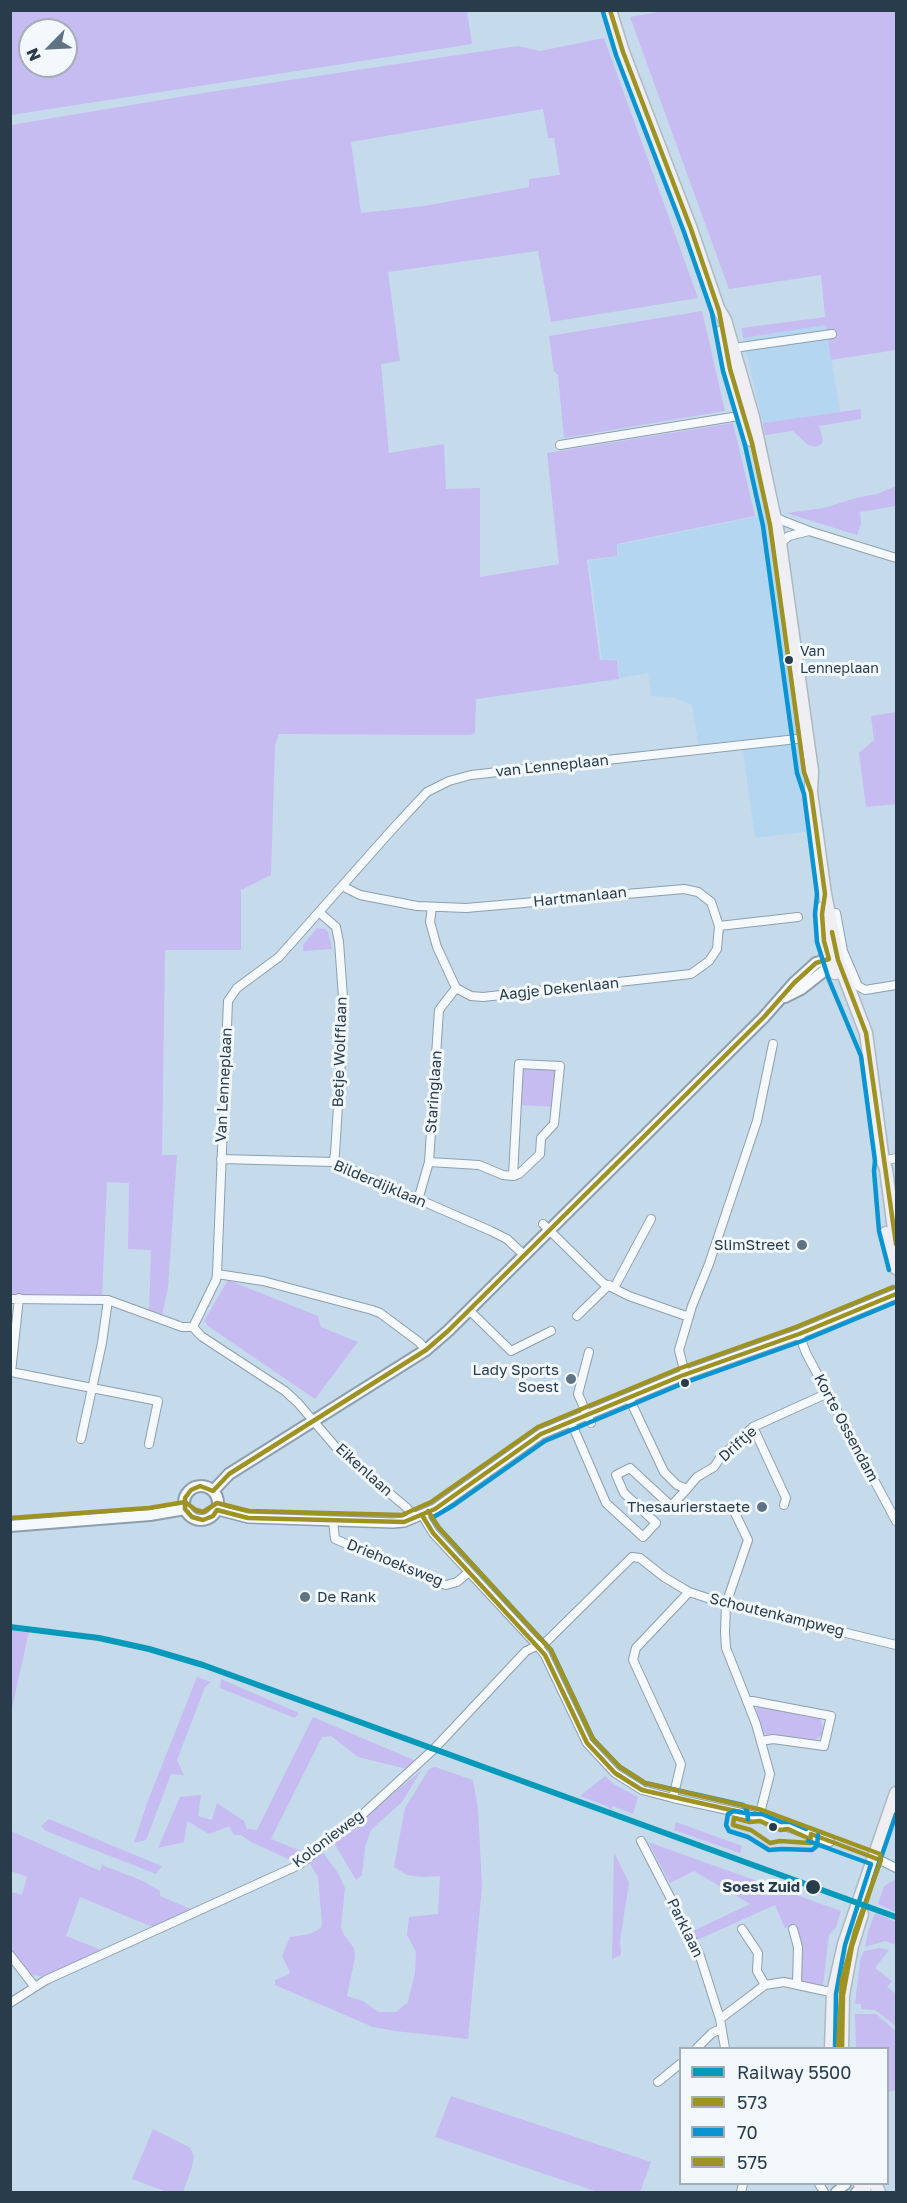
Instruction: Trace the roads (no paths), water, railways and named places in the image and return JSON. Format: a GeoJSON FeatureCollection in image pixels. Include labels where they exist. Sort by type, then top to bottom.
{"type":"FeatureCollection","features":[{"type":"Feature","properties":{"kind":"main road"},"geometry":{"type":"LineString","coordinates":[[610,10],[623,52],[691,229],[719,310],[725,320],[747,385],[752,443],[770,525],[802,738],[812,771],[811,792],[825,894],[822,927],[824,941],[868,1054],[897,1244]]}},
{"type":"Feature","properties":{"kind":"main road"},"geometry":{"type":"LineString","coordinates":[[719,310],[737,397],[751,416],[776,518],[802,738]]}},
{"type":"Feature","properties":{"kind":"main road"},"geometry":{"type":"LineString","coordinates":[[213,1491],[229,1474],[426,1350],[525,1256],[547,1227],[780,1001],[801,989],[833,961]]}},
{"type":"Feature","properties":{"kind":"main road"},"geometry":{"type":"LineString","coordinates":[[883,1161],[881,1170],[886,1230],[890,1251],[897,1268]]}},
{"type":"Feature","properties":{"kind":"main road"},"geometry":{"type":"LineString","coordinates":[[200,1486],[213,1491],[218,1501],[217,1510],[213,1516],[203,1520],[192,1517],[185,1509],[185,1498],[191,1490],[200,1486]]}},
{"type":"Feature","properties":{"kind":"main road"},"geometry":{"type":"LineString","coordinates":[[10,1526],[150,1515],[185,1509]]}},
{"type":"Feature","properties":{"kind":"main road"},"geometry":{"type":"LineString","coordinates":[[877,1859],[897,1793]]}},
{"type":"Feature","properties":{"kind":"main road"},"geometry":{"type":"LineString","coordinates":[[831,2047],[848,1929],[897,1812]]}},
{"type":"Feature","properties":{"kind":"main road"},"geometry":{"type":"LineString","coordinates":[[838,1994],[842,2047]]}},
{"type":"Feature","properties":{"kind":"street"},"geometry":{"type":"LineString","coordinates":[[734,348],[832,334]]}},
{"type":"Feature","properties":{"kind":"street"},"geometry":{"type":"LineString","coordinates":[[730,369],[737,383],[747,385],[737,397]]}},
{"type":"Feature","properties":{"kind":"street"},"geometry":{"type":"LineString","coordinates":[[560,444],[751,416]]}},
{"type":"Feature","properties":{"kind":"street"},"geometry":{"type":"LineString","coordinates":[[776,518],[809,531],[897,558]]}},
{"type":"Feature","properties":{"kind":"street"},"geometry":{"type":"LineString","coordinates":[[780,543],[789,536],[809,531]]}},
{"type":"Feature","properties":{"kind":"street","name":"van Lenneplaan"},"geometry":{"type":"LineString","coordinates":[[342,886],[427,792],[449,781],[471,776],[802,738]]}},
{"type":"Feature","properties":{"kind":"street","name":"Hartmanlaan"},"geometry":{"type":"LineString","coordinates":[[342,886],[360,895],[432,907],[466,908],[684,889],[698,892],[711,902],[719,926]]}},
{"type":"Feature","properties":{"kind":"street","name":"Van Lenneplaan"},"geometry":{"type":"LineString","coordinates":[[193,1327],[217,1274],[228,1000],[237,988],[279,957],[342,886]]}},
{"type":"Feature","properties":{"kind":"street"},"geometry":{"type":"LineString","coordinates":[[432,907],[430,922],[437,947],[456,988]]}},
{"type":"Feature","properties":{"kind":"street","name":"Betje Wolfflaan"},"geometry":{"type":"LineString","coordinates":[[320,913],[336,927],[344,1011],[333,1162]]}},
{"type":"Feature","properties":{"kind":"street"},"geometry":{"type":"LineString","coordinates":[[836,913],[845,957],[858,986],[865,990],[897,985]]}},
{"type":"Feature","properties":{"kind":"street"},"geometry":{"type":"LineString","coordinates":[[719,926],[798,917]]}},
{"type":"Feature","properties":{"kind":"street","name":"Aagje Dekenlaan"},"geometry":{"type":"LineString","coordinates":[[456,988],[471,996],[483,997],[691,974],[709,961],[717,949],[719,926]]}},
{"type":"Feature","properties":{"kind":"street","name":"Staringlaan"},"geometry":{"type":"LineString","coordinates":[[418,1200],[429,1162],[439,1010],[456,988]]}},
{"type":"Feature","properties":{"kind":"street"},"geometry":{"type":"LineString","coordinates":[[685,1374],[679,1352],[757,1121],[773,1044]]}},
{"type":"Feature","properties":{"kind":"street"},"geometry":{"type":"LineString","coordinates":[[429,1162],[479,1165],[503,1175],[513,1176],[519,1174],[540,1154],[541,1138],[554,1124],[560,1066],[519,1064],[513,1176]]}},
{"type":"Feature","properties":{"kind":"street"},"geometry":{"type":"LineString","coordinates":[[883,1161],[897,1158]]}},
{"type":"Feature","properties":{"kind":"street","name":"Bilderdijklaan"},"geometry":{"type":"LineString","coordinates":[[221,1159],[333,1162],[507,1239],[525,1256]]}},
{"type":"Feature","properties":{"kind":"street"},"geometry":{"type":"LineString","coordinates":[[577,1316],[612,1287],[651,1219]]}},
{"type":"Feature","properties":{"kind":"street"},"geometry":{"type":"LineString","coordinates":[[547,1227],[603,1283],[629,1296],[689,1317]]}},
{"type":"Feature","properties":{"kind":"street"},"geometry":{"type":"LineString","coordinates":[[217,1274],[263,1281],[372,1310],[380,1313],[419,1342],[426,1350]]}},
{"type":"Feature","properties":{"kind":"street"},"geometry":{"type":"LineString","coordinates":[[217,1510],[248,1518],[333,1521],[393,1523],[418,1517],[450,1499],[541,1434],[571,1422],[589,1419],[629,1398],[685,1374],[799,1334],[897,1294]]}},
{"type":"Feature","properties":{"kind":"street"},"geometry":{"type":"LineString","coordinates":[[149,1444],[158,1401],[11,1372],[15,1299],[108,1300],[182,1328],[193,1327]]}},
{"type":"Feature","properties":{"kind":"street"},"geometry":{"type":"LineString","coordinates":[[81,1439],[102,1343],[108,1300]]}},
{"type":"Feature","properties":{"kind":"street"},"geometry":{"type":"LineString","coordinates":[[470,1310],[511,1351],[551,1330]]}},
{"type":"Feature","properties":{"kind":"street","name":"Eikenlaan"},"geometry":{"type":"LineString","coordinates":[[193,1327],[201,1336],[285,1391],[314,1420],[340,1452],[418,1517],[545,1655],[587,1743],[615,1773],[642,1790],[759,1817],[830,1842]]}},
{"type":"Feature","properties":{"kind":"street","name":"Korte Ossendam"},"geometry":{"type":"LineString","coordinates":[[799,1334],[806,1353],[897,1521]]}},
{"type":"Feature","properties":{"kind":"street"},"geometry":{"type":"LineString","coordinates":[[589,1352],[578,1394],[589,1419]]}},
{"type":"Feature","properties":{"kind":"street","name":"Driftje"},"geometry":{"type":"LineString","coordinates":[[571,1422],[606,1503],[643,1537],[656,1523],[624,1493],[616,1475],[630,1468],[672,1506],[698,1477],[714,1467],[720,1458],[753,1427],[828,1393]]}},
{"type":"Feature","properties":{"kind":"street"},"geometry":{"type":"LineString","coordinates":[[629,1398],[664,1472],[677,1485],[687,1489]]}},
{"type":"Feature","properties":{"kind":"street"},"geometry":{"type":"LineString","coordinates":[[753,1427],[786,1498],[784,1505]]}},
{"type":"Feature","properties":{"kind":"street"},"geometry":{"type":"LineString","coordinates":[[732,1506],[748,1540],[726,1604],[724,1632],[726,1648],[761,1741],[770,1774],[759,1817]]}},
{"type":"Feature","properties":{"kind":"street","name":"Driehoeksweg"},"geometry":{"type":"LineString","coordinates":[[333,1521],[332,1530],[335,1539],[446,1586],[457,1582],[469,1572]]}},
{"type":"Feature","properties":{"kind":"street","name":"Schoutenkampweg"},"geometry":{"type":"LineString","coordinates":[[632,1557],[640,1558],[664,1577],[690,1592],[726,1604],[897,1645]]}},
{"type":"Feature","properties":{"kind":"street","name":"Kolonieweg"},"geometry":{"type":"LineString","coordinates":[[10,2003],[46,1980],[299,1865],[363,1814],[430,1753],[526,1651],[547,1641],[632,1557]]}},
{"type":"Feature","properties":{"kind":"street"},"geometry":{"type":"LineString","coordinates":[[673,1798],[681,1764],[633,1660],[636,1648],[690,1592]]}},
{"type":"Feature","properties":{"kind":"street"},"geometry":{"type":"LineString","coordinates":[[747,1701],[831,1716],[824,1746],[773,1739],[761,1741]]}},
{"type":"Feature","properties":{"kind":"street","name":"Parklaan"},"geometry":{"type":"LineString","coordinates":[[641,1841],[699,1953],[720,2019],[725,2047]]}},
{"type":"Feature","properties":{"kind":"street"},"geometry":{"type":"LineString","coordinates":[[877,1859],[897,1868]]}},
{"type":"Feature","properties":{"kind":"street"},"geometry":{"type":"LineString","coordinates":[[742,1929],[758,1953],[757,1971],[765,1985]]}},
{"type":"Feature","properties":{"kind":"street"},"geometry":{"type":"LineString","coordinates":[[792,1929],[798,1947],[796,1984]]}},
{"type":"Feature","properties":{"kind":"street"},"geometry":{"type":"LineString","coordinates":[[10,1955],[35,1987]]}},
{"type":"Feature","properties":{"kind":"street"},"geometry":{"type":"LineString","coordinates":[[720,2019],[765,1985],[784,1982],[838,1994]]}},
{"type":"Feature","properties":{"kind":"street"},"geometry":{"type":"LineString","coordinates":[[699,2047],[712,2033],[721,2029]]}},
{"type":"Feature","properties":{"kind":"street"},"geometry":{"type":"LineString","coordinates":[[658,2082],[679,2066]]}},
{"type":"Feature","properties":{"kind":"rail line","name":"5500"},"geometry":{"type":"LineString","coordinates":[[10,1627],[99,1638],[149,1649],[203,1665],[896,1917]]}},
{"type":"Feature","properties":{"kind":"place","name":"Van Lenneplaan"},"geometry":{"type":"Point","coordinates":[789,660]}},
{"type":"Feature","properties":{"kind":"place","name":"SlimStreet"},"geometry":{"type":"Point","coordinates":[802,1245]}},
{"type":"Feature","properties":{"kind":"place","name":"Lady Sports Soest"},"geometry":{"type":"Point","coordinates":[571,1379]}},
{"type":"Feature","properties":{"kind":"place","name":"Thesaurierstaete"},"geometry":{"type":"Point","coordinates":[762,1507]}},
{"type":"Feature","properties":{"kind":"place","name":"De Rank"},"geometry":{"type":"Point","coordinates":[305,1597]}},
{"type":"Feature","properties":{"kind":"place","name":"Soest Zuid"},"geometry":{"type":"Point","coordinates":[813,1887]}}]}
